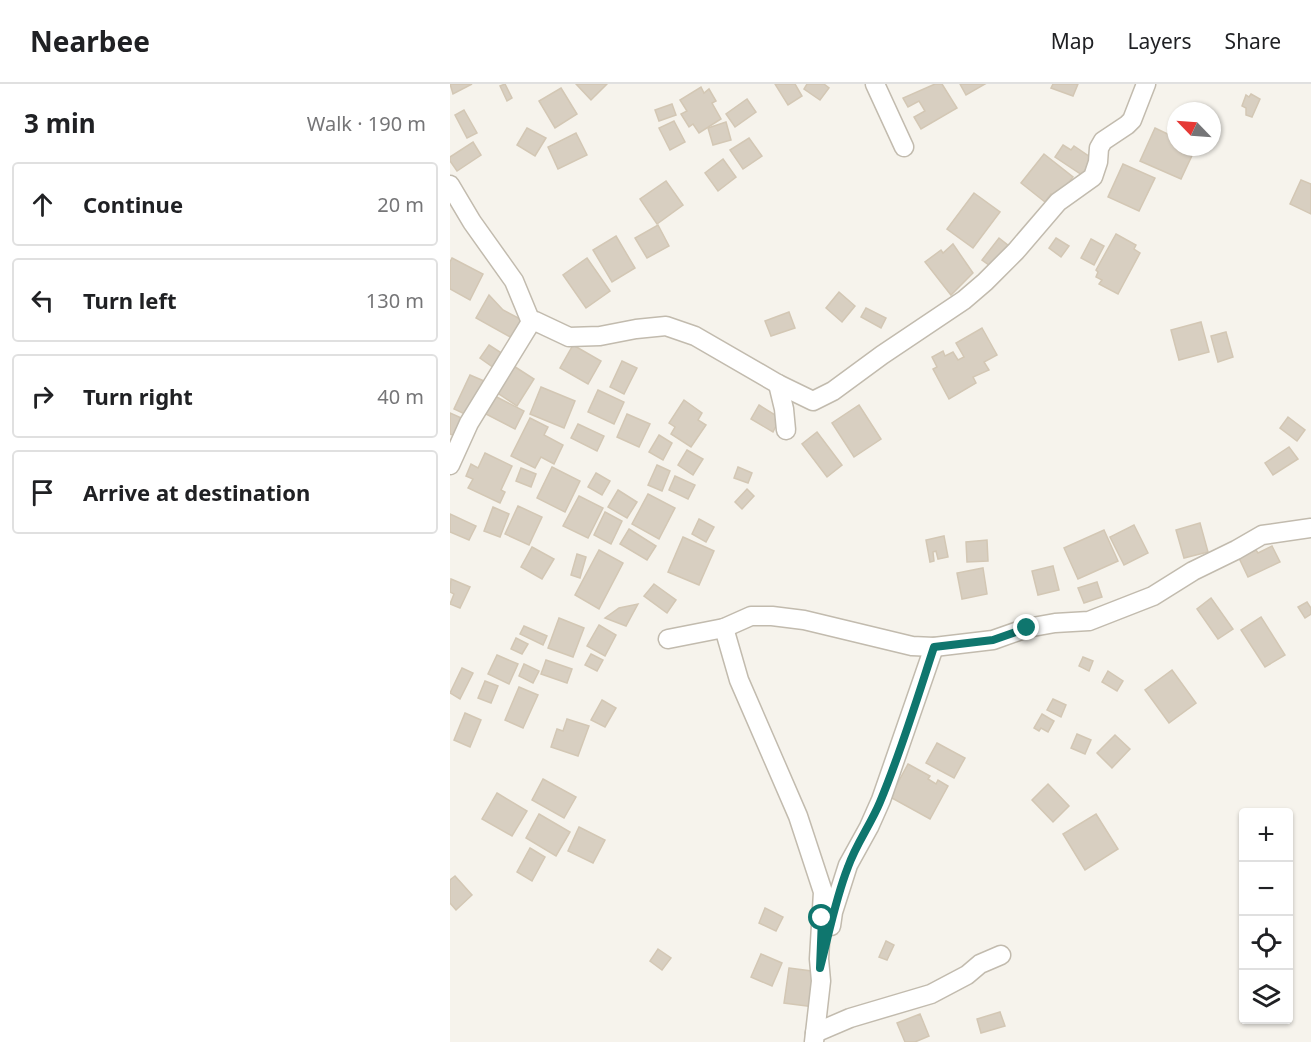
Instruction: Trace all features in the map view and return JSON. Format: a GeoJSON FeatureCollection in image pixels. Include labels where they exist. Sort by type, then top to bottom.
{"type":"FeatureCollection","features":[{"type":"Feature","properties":{"kind":"street"},"geometry":{"type":"LineString","coordinates":[[875,84],[903,147]]}},
{"type":"Feature","properties":{"kind":"street"},"geometry":{"type":"LineString","coordinates":[[531,322],[535,321],[569,337],[600,336],[666,326],[694,336],[778,384],[813,401],[833,391],[964,300],[1016,250],[1058,202],[1093,177],[1102,141],[1132,120],[1146,84]]}},
{"type":"Feature","properties":{"kind":"street"},"geometry":{"type":"LineString","coordinates":[[450,185],[472,222],[514,281],[531,322]]}},
{"type":"Feature","properties":{"kind":"street"},"geometry":{"type":"LineString","coordinates":[[450,465],[469,423],[531,322]]}},
{"type":"Feature","properties":{"kind":"street"},"geometry":{"type":"LineString","coordinates":[[778,384],[786,430]]}},
{"type":"Feature","properties":{"kind":"street"},"geometry":{"type":"LineString","coordinates":[[668,639],[724,628],[751,616],[772,616],[804,620],[912,646],[934,647],[993,640],[1027,628],[1055,623],[1089,621],[1153,596],[1193,571],[1262,535],[1311,528]]}},
{"type":"Feature","properties":{"kind":"street"},"geometry":{"type":"LineString","coordinates":[[724,628],[739,680],[798,816],[823,892],[821,981],[815,1038]]}},
{"type":"Feature","properties":{"kind":"street"},"geometry":{"type":"LineString","coordinates":[[820,968],[833,912],[848,865],[881,800],[934,647]]}},
{"type":"Feature","properties":{"kind":"street"},"geometry":{"type":"LineString","coordinates":[[815,1038],[850,1018],[931,994],[967,975],[980,964],[1001,956]]}},
{"type":"Feature","properties":{"kind":"building"},"geometry":{"type":"Polygon","coordinates":[[[450,84],[472,84],[453,94],[450,84]]]}},
{"type":"Feature","properties":{"kind":"building"},"geometry":{"type":"Polygon","coordinates":[[[505,84],[512,98],[507,101],[500,86],[505,84]]]}},
{"type":"Feature","properties":{"kind":"building"},"geometry":{"type":"Polygon","coordinates":[[[576,84],[607,84],[591,100],[576,84]]]}},
{"type":"Feature","properties":{"kind":"building"},"geometry":{"type":"Polygon","coordinates":[[[775,84],[795,84],[802,96],[788,105],[775,84]]]}},
{"type":"Feature","properties":{"kind":"building"},"geometry":{"type":"Polygon","coordinates":[[[807,84],[824,84],[829,88],[820,100],[804,89],[807,84]]]}},
{"type":"Feature","properties":{"kind":"building"},"geometry":{"type":"Polygon","coordinates":[[[935,84],[942,84],[957,108],[921,129],[914,117],[925,111],[919,101],[908,107],[903,98],[935,84]]]}},
{"type":"Feature","properties":{"kind":"building"},"geometry":{"type":"Polygon","coordinates":[[[960,84],[985,84],[966,95],[960,84]]]}},
{"type":"Feature","properties":{"kind":"building"},"geometry":{"type":"Polygon","coordinates":[[[1053,84],[1078,84],[1073,96],[1051,88],[1053,84]]]}},
{"type":"Feature","properties":{"kind":"building"},"geometry":{"type":"Polygon","coordinates":[[[701,87],[704,93],[709,89],[716,101],[712,103],[721,119],[699,133],[693,124],[689,127],[681,114],[687,111],[680,100],[701,87]]]}},
{"type":"Feature","properties":{"kind":"building"},"geometry":{"type":"Polygon","coordinates":[[[561,88],[577,114],[555,128],[539,101],[561,88]]]}},
{"type":"Feature","properties":{"kind":"building"},"geometry":{"type":"Polygon","coordinates":[[[1251,94],[1260,99],[1252,117],[1246,115],[1246,108],[1242,106],[1246,95],[1249,97],[1251,94]]]}},
{"type":"Feature","properties":{"kind":"building"},"geometry":{"type":"Polygon","coordinates":[[[747,99],[756,112],[735,127],[726,114],[747,99]]]}},
{"type":"Feature","properties":{"kind":"building"},"geometry":{"type":"Polygon","coordinates":[[[672,104],[676,115],[659,121],[655,110],[672,104]]]}},
{"type":"Feature","properties":{"kind":"building"},"geometry":{"type":"Polygon","coordinates":[[[464,110],[477,133],[467,138],[455,115],[464,110]]]}},
{"type":"Feature","properties":{"kind":"building"},"geometry":{"type":"Polygon","coordinates":[[[674,121],[685,142],[670,150],[659,128],[674,121]]]}},
{"type":"Feature","properties":{"kind":"building"},"geometry":{"type":"Polygon","coordinates":[[[726,122],[731,140],[713,145],[708,128],[726,122]]]}},
{"type":"Feature","properties":{"kind":"building"},"geometry":{"type":"Polygon","coordinates":[[[527,128],[546,138],[535,156],[517,145],[527,128]]]}},
{"type":"Feature","properties":{"kind":"building"},"geometry":{"type":"Polygon","coordinates":[[[1155,128],[1167,134],[1167,156],[1192,156],[1181,179],[1140,161],[1155,128]]]}},
{"type":"Feature","properties":{"kind":"building"},"geometry":{"type":"Polygon","coordinates":[[[576,133],[587,155],[558,169],[548,147],[576,133]]]}},
{"type":"Feature","properties":{"kind":"building"},"geometry":{"type":"Polygon","coordinates":[[[749,138],[762,156],[743,169],[730,150],[749,138]]]}},
{"type":"Feature","properties":{"kind":"building"},"geometry":{"type":"Polygon","coordinates":[[[473,142],[481,155],[457,171],[450,157],[473,142]]]}},
{"type":"Feature","properties":{"kind":"building"},"geometry":{"type":"Polygon","coordinates":[[[1063,145],[1071,150],[1074,146],[1093,159],[1082,175],[1055,157],[1063,145]]]}},
{"type":"Feature","properties":{"kind":"building"},"geometry":{"type":"Polygon","coordinates":[[[1044,154],[1073,177],[1057,199],[1051,194],[1045,202],[1021,183],[1044,154]]]}},
{"type":"Feature","properties":{"kind":"building"},"geometry":{"type":"Polygon","coordinates":[[[723,159],[736,177],[718,191],[705,173],[723,159]]]}},
{"type":"Feature","properties":{"kind":"building"},"geometry":{"type":"Polygon","coordinates":[[[1123,164],[1155,178],[1139,211],[1108,197],[1123,164]]]}},
{"type":"Feature","properties":{"kind":"building"},"geometry":{"type":"Polygon","coordinates":[[[1301,180],[1311,184],[1311,214],[1290,204],[1301,180]]]}},
{"type":"Feature","properties":{"kind":"building"},"geometry":{"type":"Polygon","coordinates":[[[666,181],[683,205],[657,224],[640,199],[666,181]]]}},
{"type":"Feature","properties":{"kind":"building"},"geometry":{"type":"Polygon","coordinates":[[[974,193],[1000,212],[973,248],[947,229],[974,193]]]}},
{"type":"Feature","properties":{"kind":"building"},"geometry":{"type":"Polygon","coordinates":[[[658,225],[669,246],[647,258],[635,238],[658,225]]]}},
{"type":"Feature","properties":{"kind":"building"},"geometry":{"type":"Polygon","coordinates":[[[1116,234],[1136,245],[1134,249],[1140,253],[1118,294],[1099,284],[1102,280],[1096,277],[1098,272],[1096,270],[1116,234]]]}},
{"type":"Feature","properties":{"kind":"building"},"geometry":{"type":"Polygon","coordinates":[[[616,236],[635,268],[612,282],[593,250],[616,236]]]}},
{"type":"Feature","properties":{"kind":"building"},"geometry":{"type":"Polygon","coordinates":[[[999,238],[1009,246],[993,268],[982,260],[999,238]]]}},
{"type":"Feature","properties":{"kind":"building"},"geometry":{"type":"Polygon","coordinates":[[[1056,238],[1069,246],[1061,257],[1049,248],[1056,238]]]}},
{"type":"Feature","properties":{"kind":"building"},"geometry":{"type":"Polygon","coordinates":[[[1091,239],[1104,246],[1094,265],[1081,258],[1091,239]]]}},
{"type":"Feature","properties":{"kind":"building"},"geometry":{"type":"Polygon","coordinates":[[[953,244],[973,273],[951,295],[925,262],[941,250],[943,253],[953,244]]]}},
{"type":"Feature","properties":{"kind":"building"},"geometry":{"type":"Polygon","coordinates":[[[452,258],[483,274],[470,300],[450,289],[452,258]]]}},
{"type":"Feature","properties":{"kind":"building"},"geometry":{"type":"Polygon","coordinates":[[[587,258],[610,291],[586,308],[563,275],[587,258]]]}},
{"type":"Feature","properties":{"kind":"building"},"geometry":{"type":"Polygon","coordinates":[[[839,292],[855,306],[842,322],[826,308],[839,292]]]}},
{"type":"Feature","properties":{"kind":"building"},"geometry":{"type":"Polygon","coordinates":[[[489,295],[503,310],[524,321],[514,339],[476,318],[489,295]]]}},
{"type":"Feature","properties":{"kind":"building"},"geometry":{"type":"Polygon","coordinates":[[[866,308],[886,318],[881,328],[861,317],[866,308]]]}},
{"type":"Feature","properties":{"kind":"building"},"geometry":{"type":"Polygon","coordinates":[[[789,312],[795,328],[771,336],[765,321],[789,312]]]}},
{"type":"Feature","properties":{"kind":"building"},"geometry":{"type":"Polygon","coordinates":[[[1201,322],[1209,352],[1179,360],[1171,330],[1201,322]]]}},
{"type":"Feature","properties":{"kind":"building"},"geometry":{"type":"Polygon","coordinates":[[[982,328],[997,355],[984,362],[989,370],[973,377],[976,383],[949,399],[933,369],[937,367],[932,357],[943,351],[945,356],[953,352],[958,360],[964,357],[956,343],[982,328]]]}},
{"type":"Feature","properties":{"kind":"building"},"geometry":{"type":"Polygon","coordinates":[[[1226,332],[1233,357],[1218,362],[1211,336],[1226,332]]]}},
{"type":"Feature","properties":{"kind":"building"},"geometry":{"type":"Polygon","coordinates":[[[489,345],[503,354],[494,368],[480,358],[489,345]]]}},
{"type":"Feature","properties":{"kind":"building"},"geometry":{"type":"Polygon","coordinates":[[[573,345],[601,361],[588,384],[560,368],[573,345]]]}},
{"type":"Feature","properties":{"kind":"building"},"geometry":{"type":"Polygon","coordinates":[[[622,361],[637,368],[624,394],[610,387],[622,361]]]}},
{"type":"Feature","properties":{"kind":"building"},"geometry":{"type":"Polygon","coordinates":[[[509,363],[534,379],[517,406],[493,390],[509,363]]]}},
{"type":"Feature","properties":{"kind":"building"},"geometry":{"type":"Polygon","coordinates":[[[470,375],[484,381],[469,416],[454,409],[470,375]]]}},
{"type":"Feature","properties":{"kind":"building"},"geometry":{"type":"Polygon","coordinates":[[[541,387],[575,401],[564,428],[530,414],[541,387]]]}},
{"type":"Feature","properties":{"kind":"building"},"geometry":{"type":"Polygon","coordinates":[[[598,390],[624,402],[614,424],[588,412],[598,390]]]}},
{"type":"Feature","properties":{"kind":"building"},"geometry":{"type":"Polygon","coordinates":[[[489,393],[524,411],[515,429],[480,411],[489,393]]]}},
{"type":"Feature","properties":{"kind":"building"},"geometry":{"type":"Polygon","coordinates":[[[684,400],[702,413],[698,420],[706,425],[691,447],[671,434],[675,427],[669,423],[684,400]]]}},
{"type":"Feature","properties":{"kind":"building"},"geometry":{"type":"Polygon","coordinates":[[[759,405],[780,418],[773,432],[751,419],[759,405]]]}},
{"type":"Feature","properties":{"kind":"building"},"geometry":{"type":"Polygon","coordinates":[[[859,405],[881,439],[854,457],[832,423],[859,405]]]}},
{"type":"Feature","properties":{"kind":"building"},"geometry":{"type":"Polygon","coordinates":[[[450,413],[466,420],[457,437],[450,434],[450,413]]]}},
{"type":"Feature","properties":{"kind":"building"},"geometry":{"type":"Polygon","coordinates":[[[627,414],[650,424],[639,447],[617,437],[627,414]]]}},
{"type":"Feature","properties":{"kind":"building"},"geometry":{"type":"Polygon","coordinates":[[[1288,417],[1305,430],[1297,441],[1280,428],[1288,417]]]}},
{"type":"Feature","properties":{"kind":"building"},"geometry":{"type":"Polygon","coordinates":[[[530,418],[548,427],[544,435],[563,445],[554,464],[541,457],[535,468],[511,456],[530,418]]]}},
{"type":"Feature","properties":{"kind":"building"},"geometry":{"type":"Polygon","coordinates":[[[578,424],[604,436],[597,451],[571,438],[578,424]]]}},
{"type":"Feature","properties":{"kind":"building"},"geometry":{"type":"Polygon","coordinates":[[[817,432],[842,465],[827,477],[802,444],[817,432]]]}},
{"type":"Feature","properties":{"kind":"building"},"geometry":{"type":"Polygon","coordinates":[[[659,435],[672,443],[663,460],[649,452],[659,435]]]}},
{"type":"Feature","properties":{"kind":"building"},"geometry":{"type":"Polygon","coordinates":[[[1289,447],[1298,459],[1273,475],[1265,463],[1289,447]]]}},
{"type":"Feature","properties":{"kind":"building"},"geometry":{"type":"Polygon","coordinates":[[[687,450],[703,459],[693,475],[678,465],[687,450]]]}},
{"type":"Feature","properties":{"kind":"building"},"geometry":{"type":"Polygon","coordinates":[[[485,453],[512,466],[501,490],[505,492],[500,503],[468,488],[473,479],[466,476],[471,464],[478,468],[485,453]]]}},
{"type":"Feature","properties":{"kind":"building"},"geometry":{"type":"Polygon","coordinates":[[[657,465],[670,471],[662,491],[648,485],[657,465]]]}},
{"type":"Feature","properties":{"kind":"building"},"geometry":{"type":"Polygon","coordinates":[[[552,467],[580,481],[565,512],[537,498],[552,467]]]}},
{"type":"Feature","properties":{"kind":"building"},"geometry":{"type":"Polygon","coordinates":[[[738,467],[752,473],[748,483],[734,478],[738,467]]]}},
{"type":"Feature","properties":{"kind":"building"},"geometry":{"type":"Polygon","coordinates":[[[521,468],[536,474],[531,487],[516,481],[521,468]]]}},
{"type":"Feature","properties":{"kind":"building"},"geometry":{"type":"Polygon","coordinates":[[[596,473],[610,481],[602,495],[588,487],[596,473]]]}},
{"type":"Feature","properties":{"kind":"building"},"geometry":{"type":"Polygon","coordinates":[[[675,476],[695,485],[688,499],[669,490],[675,476]]]}},
{"type":"Feature","properties":{"kind":"building"},"geometry":{"type":"Polygon","coordinates":[[[747,489],[754,496],[742,509],[735,502],[747,489]]]}},
{"type":"Feature","properties":{"kind":"building"},"geometry":{"type":"Polygon","coordinates":[[[618,490],[637,502],[627,518],[608,507],[618,490]]]}},
{"type":"Feature","properties":{"kind":"building"},"geometry":{"type":"Polygon","coordinates":[[[648,494],[675,508],[659,539],[632,524],[648,494]]]}},
{"type":"Feature","properties":{"kind":"building"},"geometry":{"type":"Polygon","coordinates":[[[579,496],[603,508],[588,538],[563,526],[579,496]]]}},
{"type":"Feature","properties":{"kind":"building"},"geometry":{"type":"Polygon","coordinates":[[[518,506],[542,517],[529,545],[505,534],[518,506]]]}},
{"type":"Feature","properties":{"kind":"building"},"geometry":{"type":"Polygon","coordinates":[[[493,507],[509,514],[500,537],[484,531],[493,507]]]}},
{"type":"Feature","properties":{"kind":"building"},"geometry":{"type":"Polygon","coordinates":[[[605,512],[622,521],[611,544],[594,535],[605,512]]]}},
{"type":"Feature","properties":{"kind":"building"},"geometry":{"type":"Polygon","coordinates":[[[450,514],[476,526],[469,540],[450,532],[450,514]]]}},
{"type":"Feature","properties":{"kind":"building"},"geometry":{"type":"Polygon","coordinates":[[[699,519],[714,527],[706,542],[692,534],[699,519]]]}},
{"type":"Feature","properties":{"kind":"building"},"geometry":{"type":"Polygon","coordinates":[[[1200,523],[1208,552],[1184,558],[1176,530],[1200,523]]]}},
{"type":"Feature","properties":{"kind":"building"},"geometry":{"type":"Polygon","coordinates":[[[1134,525],[1148,553],[1124,565],[1110,537],[1134,525]]]}},
{"type":"Feature","properties":{"kind":"building"},"geometry":{"type":"Polygon","coordinates":[[[629,529],[656,546],[647,560],[620,544],[629,529]]]}},
{"type":"Feature","properties":{"kind":"building"},"geometry":{"type":"Polygon","coordinates":[[[1104,530],[1118,561],[1078,579],[1064,548],[1104,530]]]}},
{"type":"Feature","properties":{"kind":"building"},"geometry":{"type":"Polygon","coordinates":[[[944,536],[948,557],[938,559],[936,551],[933,552],[934,561],[930,562],[926,540],[944,536]]]}},
{"type":"Feature","properties":{"kind":"building"},"geometry":{"type":"Polygon","coordinates":[[[683,537],[714,551],[699,585],[668,572],[683,537]]]}},
{"type":"Feature","properties":{"kind":"building"},"geometry":{"type":"Polygon","coordinates":[[[987,540],[988,561],[967,562],[966,542],[987,540]]]}},
{"type":"Feature","properties":{"kind":"building"},"geometry":{"type":"Polygon","coordinates":[[[1272,546],[1280,562],[1248,577],[1239,558],[1272,546]]]}},
{"type":"Feature","properties":{"kind":"building"},"geometry":{"type":"Polygon","coordinates":[[[532,547],[554,559],[542,579],[521,567],[532,547]]]}},
{"type":"Feature","properties":{"kind":"building"},"geometry":{"type":"Polygon","coordinates":[[[599,550],[623,563],[599,609],[575,595],[599,550]]]}},
{"type":"Feature","properties":{"kind":"building"},"geometry":{"type":"Polygon","coordinates":[[[577,554],[586,557],[580,578],[571,575],[577,554]]]}},
{"type":"Feature","properties":{"kind":"building"},"geometry":{"type":"Polygon","coordinates":[[[1053,566],[1059,590],[1038,595],[1032,571],[1053,566]]]}},
{"type":"Feature","properties":{"kind":"building"},"geometry":{"type":"Polygon","coordinates":[[[983,568],[987,594],[962,599],[957,573],[983,568]]]}},
{"type":"Feature","properties":{"kind":"building"},"geometry":{"type":"Polygon","coordinates":[[[451,579],[470,587],[460,608],[450,604],[454,594],[450,592],[451,579]]]}},
{"type":"Feature","properties":{"kind":"building"},"geometry":{"type":"Polygon","coordinates":[[[1097,582],[1102,597],[1084,603],[1078,588],[1097,582]]]}},
{"type":"Feature","properties":{"kind":"building"},"geometry":{"type":"Polygon","coordinates":[[[654,584],[676,600],[667,613],[644,596],[654,584]]]}},
{"type":"Feature","properties":{"kind":"building"},"geometry":{"type":"Polygon","coordinates":[[[1211,598],[1233,629],[1218,639],[1197,609],[1211,598]]]}},
{"type":"Feature","properties":{"kind":"building"},"geometry":{"type":"Polygon","coordinates":[[[1307,602],[1311,608],[1311,614],[1305,618],[1298,607],[1307,602]]]}},
{"type":"Feature","properties":{"kind":"building"},"geometry":{"type":"Polygon","coordinates":[[[638,604],[626,626],[605,618],[619,608],[638,604]]]}},
{"type":"Feature","properties":{"kind":"building"},"geometry":{"type":"Polygon","coordinates":[[[1261,617],[1285,655],[1265,667],[1241,630],[1261,617]]]}},
{"type":"Feature","properties":{"kind":"building"},"geometry":{"type":"Polygon","coordinates":[[[559,618],[584,628],[573,657],[548,648],[559,618]]]}},
{"type":"Feature","properties":{"kind":"building"},"geometry":{"type":"Polygon","coordinates":[[[599,625],[616,635],[605,656],[587,646],[599,625]]]}},
{"type":"Feature","properties":{"kind":"building"},"geometry":{"type":"Polygon","coordinates":[[[524,626],[547,636],[543,645],[520,634],[524,626]]]}},
{"type":"Feature","properties":{"kind":"building"},"geometry":{"type":"Polygon","coordinates":[[[516,638],[528,644],[522,654],[511,649],[516,638]]]}},
{"type":"Feature","properties":{"kind":"building"},"geometry":{"type":"Polygon","coordinates":[[[591,654],[603,660],[597,671],[585,665],[591,654]]]}},
{"type":"Feature","properties":{"kind":"building"},"geometry":{"type":"Polygon","coordinates":[[[497,655],[518,664],[509,684],[488,674],[497,655]]]}},
{"type":"Feature","properties":{"kind":"building"},"geometry":{"type":"Polygon","coordinates":[[[1083,657],[1093,661],[1089,671],[1079,666],[1083,657]]]}},
{"type":"Feature","properties":{"kind":"building"},"geometry":{"type":"Polygon","coordinates":[[[546,660],[572,669],[567,683],[541,674],[546,660]]]}},
{"type":"Feature","properties":{"kind":"building"},"geometry":{"type":"Polygon","coordinates":[[[524,664],[539,671],[533,683],[519,676],[524,664]]]}},
{"type":"Feature","properties":{"kind":"building"},"geometry":{"type":"Polygon","coordinates":[[[462,668],[473,673],[460,699],[450,693],[462,668]]]}},
{"type":"Feature","properties":{"kind":"building"},"geometry":{"type":"Polygon","coordinates":[[[1172,670],[1196,703],[1169,723],[1145,690],[1172,670]]]}},
{"type":"Feature","properties":{"kind":"building"},"geometry":{"type":"Polygon","coordinates":[[[1108,671],[1123,681],[1117,691],[1102,682],[1108,671]]]}},
{"type":"Feature","properties":{"kind":"building"},"geometry":{"type":"Polygon","coordinates":[[[485,681],[498,686],[491,703],[478,698],[485,681]]]}},
{"type":"Feature","properties":{"kind":"building"},"geometry":{"type":"Polygon","coordinates":[[[519,687],[538,695],[523,728],[505,720],[519,687]]]}},
{"type":"Feature","properties":{"kind":"building"},"geometry":{"type":"Polygon","coordinates":[[[1053,699],[1066,705],[1061,717],[1047,710],[1053,699]]]}},
{"type":"Feature","properties":{"kind":"building"},"geometry":{"type":"Polygon","coordinates":[[[602,700],[616,708],[605,727],[591,720],[602,700]]]}},
{"type":"Feature","properties":{"kind":"building"},"geometry":{"type":"Polygon","coordinates":[[[465,713],[481,720],[470,747],[454,740],[465,713]]]}},
{"type":"Feature","properties":{"kind":"building"},"geometry":{"type":"Polygon","coordinates":[[[1042,714],[1054,721],[1048,732],[1041,728],[1039,731],[1034,728],[1042,714]]]}},
{"type":"Feature","properties":{"kind":"building"},"geometry":{"type":"Polygon","coordinates":[[[567,719],[589,726],[578,756],[551,747],[557,729],[563,731],[567,719]]]}},
{"type":"Feature","properties":{"kind":"building"},"geometry":{"type":"Polygon","coordinates":[[[1077,734],[1091,740],[1085,754],[1071,748],[1077,734]]]}},
{"type":"Feature","properties":{"kind":"building"},"geometry":{"type":"Polygon","coordinates":[[[1115,735],[1130,749],[1112,768],[1097,753],[1115,735]]]}},
{"type":"Feature","properties":{"kind":"building"},"geometry":{"type":"Polygon","coordinates":[[[937,743],[965,758],[954,778],[926,763],[937,743]]]}},
{"type":"Feature","properties":{"kind":"building"},"geometry":{"type":"Polygon","coordinates":[[[908,764],[930,776],[928,779],[936,784],[938,780],[948,786],[930,819],[890,797],[908,764]]]}},
{"type":"Feature","properties":{"kind":"building"},"geometry":{"type":"Polygon","coordinates":[[[543,779],[576,797],[564,818],[532,800],[543,779]]]}},
{"type":"Feature","properties":{"kind":"building"},"geometry":{"type":"Polygon","coordinates":[[[1048,784],[1069,806],[1053,822],[1032,800],[1048,784]]]}},
{"type":"Feature","properties":{"kind":"building"},"geometry":{"type":"Polygon","coordinates":[[[497,793],[527,811],[512,836],[482,819],[497,793]]]}},
{"type":"Feature","properties":{"kind":"building"},"geometry":{"type":"Polygon","coordinates":[[[539,814],[570,832],[556,856],[526,838],[539,814]]]}},
{"type":"Feature","properties":{"kind":"building"},"geometry":{"type":"Polygon","coordinates":[[[1096,814],[1118,849],[1085,870],[1063,834],[1096,814]]]}},
{"type":"Feature","properties":{"kind":"building"},"geometry":{"type":"Polygon","coordinates":[[[579,827],[605,840],[593,863],[568,851],[579,827]]]}},
{"type":"Feature","properties":{"kind":"building"},"geometry":{"type":"Polygon","coordinates":[[[530,848],[545,857],[532,881],[517,872],[530,848]]]}},
{"type":"Feature","properties":{"kind":"building"},"geometry":{"type":"Polygon","coordinates":[[[455,876],[472,895],[456,910],[450,903],[450,880],[455,876]]]}},
{"type":"Feature","properties":{"kind":"building"},"geometry":{"type":"Polygon","coordinates":[[[765,908],[783,917],[776,931],[759,923],[765,908]]]}},
{"type":"Feature","properties":{"kind":"building"},"geometry":{"type":"Polygon","coordinates":[[[886,941],[894,945],[887,960],[879,957],[886,941]]]}},
{"type":"Feature","properties":{"kind":"building"},"geometry":{"type":"Polygon","coordinates":[[[658,949],[671,958],[662,970],[650,961],[658,949]]]}},
{"type":"Feature","properties":{"kind":"building"},"geometry":{"type":"Polygon","coordinates":[[[761,954],[782,963],[772,986],[751,977],[761,954]]]}},
{"type":"Feature","properties":{"kind":"building"},"geometry":{"type":"Polygon","coordinates":[[[789,968],[819,972],[814,1007],[784,1003],[789,968]]]}},
{"type":"Feature","properties":{"kind":"building"},"geometry":{"type":"Polygon","coordinates":[[[1000,1012],[1005,1026],[981,1033],[977,1019],[1000,1012]]]}},
{"type":"Feature","properties":{"kind":"building"},"geometry":{"type":"Polygon","coordinates":[[[920,1014],[929,1036],[915,1042],[905,1042],[897,1023],[920,1014]]]}},
{"type":"Feature","properties":{"kind":"route"},"geometry":{"type":"LineString","coordinates":[[822,918],[820,968],[833,912],[848,865],[881,800],[934,647],[993,640],[1027,628]]}}]}
